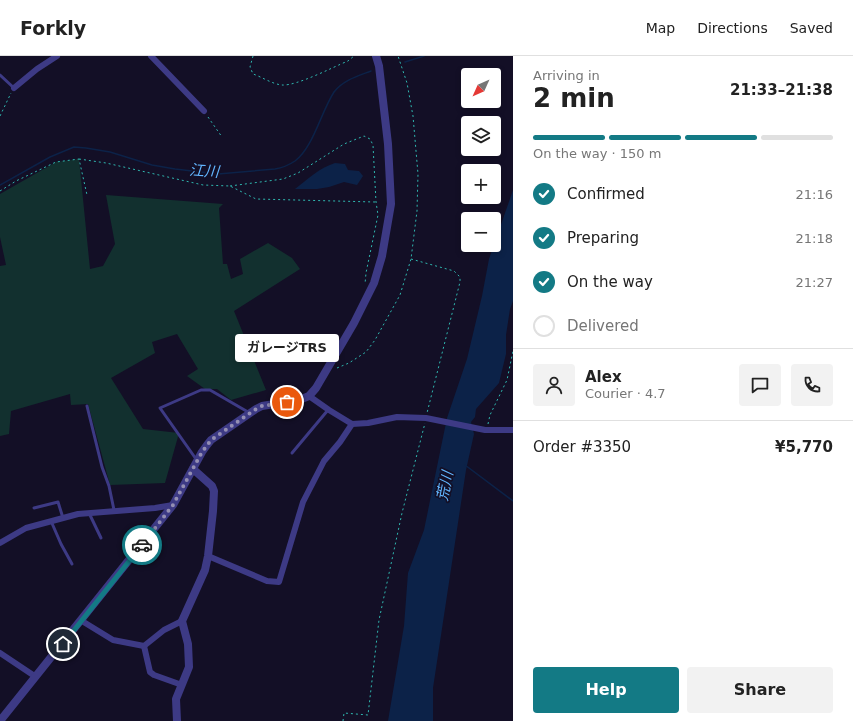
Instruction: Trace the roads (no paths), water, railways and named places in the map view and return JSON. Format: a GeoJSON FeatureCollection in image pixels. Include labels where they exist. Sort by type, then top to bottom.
{"type":"FeatureCollection","features":[{"type":"Feature","properties":{"kind":"street"},"geometry":{"type":"LineString","coordinates":[[14,88],[37,69],[57,56]]}},
{"type":"Feature","properties":{"kind":"street"},"geometry":{"type":"LineString","coordinates":[[151,56],[204,111]]}},
{"type":"Feature","properties":{"kind":"street"},"geometry":{"type":"LineString","coordinates":[[0,721],[82,621],[173,505],[197,461],[211,440],[262,406],[299,400],[309,396],[330,367],[374,283],[382,256],[389,219],[391,204],[388,144],[379,66],[376,56]]}},
{"type":"Feature","properties":{"kind":"street"},"geometry":{"type":"LineString","coordinates":[[309,396],[352,424],[368,423],[397,417],[426,418],[486,430],[513,430]]}},
{"type":"Feature","properties":{"kind":"street"},"geometry":{"type":"LineString","coordinates":[[208,556],[267,581],[279,582],[302,502],[324,461],[340,442],[352,424]]}},
{"type":"Feature","properties":{"kind":"street"},"geometry":{"type":"LineString","coordinates":[[176,721],[176,699],[189,667],[188,644],[182,621],[204,570],[208,556],[214,491],[212,486],[193,469]]}},
{"type":"Feature","properties":{"kind":"street"},"geometry":{"type":"LineString","coordinates":[[0,543],[26,528],[89,512],[155,508],[173,505]]}},
{"type":"Feature","properties":{"kind":"street"},"geometry":{"type":"LineString","coordinates":[[82,621],[113,640],[144,646],[164,630],[182,621]]}},
{"type":"Feature","properties":{"kind":"street"},"geometry":{"type":"LineString","coordinates":[[144,646],[150,672],[154,675],[182,685]]}},
{"type":"Feature","properties":{"kind":"street"},"geometry":{"type":"LineString","coordinates":[[0,654],[36,677]]}},
{"type":"Feature","properties":{"kind":"lane"},"geometry":{"type":"LineString","coordinates":[[0,75],[14,88]]}},
{"type":"Feature","properties":{"kind":"lane"},"geometry":{"type":"LineString","coordinates":[[197,461],[160,408],[201,390],[210,390],[250,413]]}},
{"type":"Feature","properties":{"kind":"lane"},"geometry":{"type":"LineString","coordinates":[[87,406],[114,510]]}},
{"type":"Feature","properties":{"kind":"lane"},"geometry":{"type":"LineString","coordinates":[[292,453],[329,410]]}},
{"type":"Feature","properties":{"kind":"lane"},"geometry":{"type":"LineString","coordinates":[[34,508],[58,502],[63,518]]}},
{"type":"Feature","properties":{"kind":"lane"},"geometry":{"type":"LineString","coordinates":[[89,512],[101,538]]}},
{"type":"Feature","properties":{"kind":"lane"},"geometry":{"type":"LineString","coordinates":[[51,521],[72,564]]}},
{"type":"Feature","properties":{"kind":"water"},"geometry":{"type":"Polygon","coordinates":[[[335,163],[345,164],[348,170],[359,171],[363,176],[357,185],[344,182],[317,189],[295,189],[319,171],[335,163]]]}},
{"type":"Feature","properties":{"kind":"water","name":"荒川"},"geometry":{"type":"Polygon","coordinates":[[[513,190],[513,301],[510,309],[506,335],[506,354],[499,383],[476,409],[475,417],[471,422],[474,434],[466,470],[433,688],[433,721],[388,721],[404,626],[408,573],[424,530],[447,418],[467,359],[489,259],[491,252],[501,252],[501,224],[513,190]]]}},
{"type":"Feature","properties":{"kind":"waterway","name":"江川"},"geometry":{"type":"LineString","coordinates":[[405,62],[424,56]]}},
{"type":"Feature","properties":{"kind":"waterway","name":"江川"},"geometry":{"type":"LineString","coordinates":[[0,185],[50,157],[74,147],[110,152],[152,165],[218,174],[280,168],[295,161],[307,148],[334,92],[342,84],[371,71]]}},
{"type":"Feature","properties":{"kind":"waterway"},"geometry":{"type":"LineString","coordinates":[[465,465],[513,501]]}},
{"type":"Feature","properties":{"kind":"place","name":"ガレージTRS"},"geometry":{"type":"Point","coordinates":[287,402]}}]}
